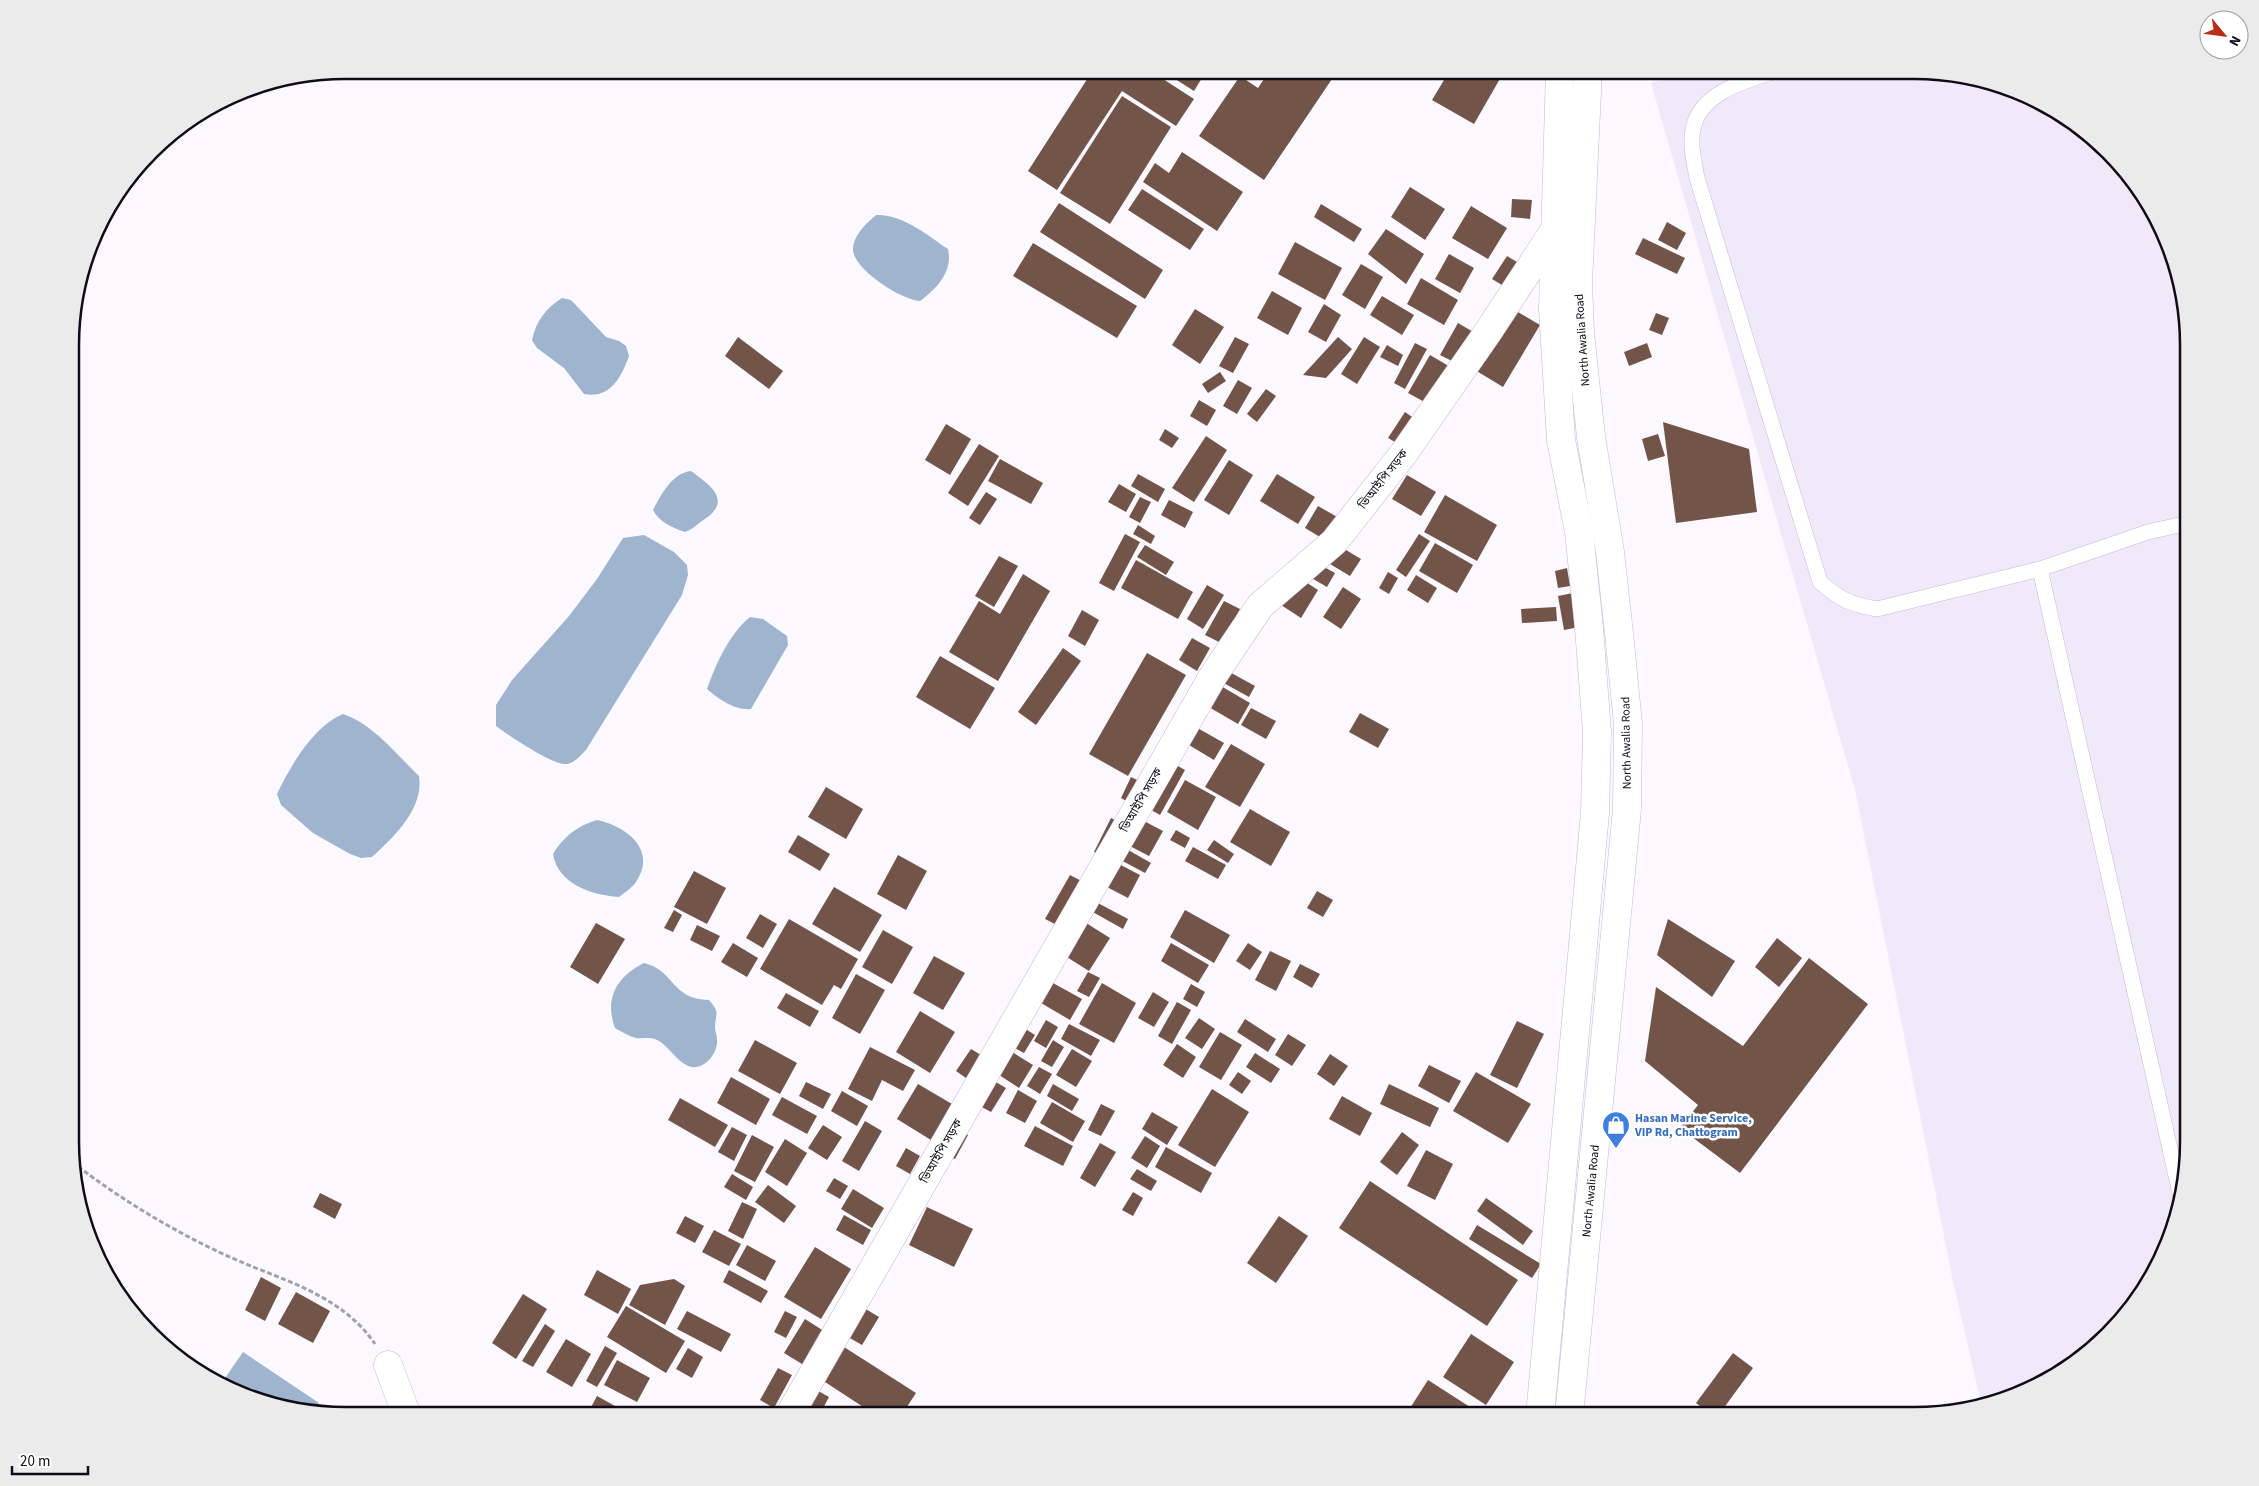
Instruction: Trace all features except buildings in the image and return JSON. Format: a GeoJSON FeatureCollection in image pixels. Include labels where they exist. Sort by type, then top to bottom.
{"type":"FeatureCollection","features":[{"type":"Feature","properties":{"kind":"main road","name":"North Awalia Road"},"geometry":{"type":"LineString","coordinates":[[1541,1407],[1595,813],[1597,732],[1590,628],[1579,532],[1561,440],[1552,309],[1560,79]]}},
{"type":"Feature","properties":{"kind":"main road","name":"North Awalia Road"},"geometry":{"type":"LineString","coordinates":[[1570,1407],[1626,819],[1628,743],[1628,724],[1610,552],[1590,437],[1580,324],[1578,283],[1588,79]]}},
{"type":"Feature","properties":{"kind":"main road","name":"ভিআইপি সড়ক"},"geometry":{"type":"LineString","coordinates":[[794,1407],[1213,676],[1260,606],[1334,542],[1404,453],[1488,332],[1556,228]]}},
{"type":"Feature","properties":{"kind":"main road"},"geometry":{"type":"LineString","coordinates":[[388,1364],[404,1407]]}},
{"type":"Feature","properties":{"kind":"lane"},"geometry":{"type":"LineString","coordinates":[[1755,79],[1724,91],[1705,104],[1694,124],[1692,145],[1696,178],[1820,582],[1836,596],[1853,605],[1877,609],[2040,569],[2148,532],[2180,525]]}},
{"type":"Feature","properties":{"kind":"lane"},"geometry":{"type":"LineString","coordinates":[[2040,569],[2177,1181]]}},
{"type":"Feature","properties":{"kind":"path"},"geometry":{"type":"LineString","coordinates":[[80,1168],[125,1200],[176,1231],[223,1254],[310,1290],[338,1305],[371,1339],[388,1364]]}},
{"type":"Feature","properties":{"kind":"shaded area"},"geometry":{"type":"Polygon","coordinates":[[[1662,79],[1932,79],[1966,84],[2000,93],[2032,106],[2062,124],[2090,145],[2114,169],[2135,197],[2153,227],[2171,276],[2180,327],[2180,1159],[2178,1176],[2166,1227],[2153,1259],[2135,1289],[2114,1317],[2090,1341],[2047,1372],[2016,1387],[1983,1398],[1980,1399],[1953,1281],[1855,790],[1651,83],[1662,79]]]}},
{"type":"Feature","properties":{"kind":"water"},"geometry":{"type":"Polygon","coordinates":[[[876,215],[896,218],[914,226],[948,249],[949,257],[946,272],[938,285],[920,301],[902,295],[880,283],[855,258],[853,250],[855,239],[876,215]]]}},
{"type":"Feature","properties":{"kind":"water"},"geometry":{"type":"Polygon","coordinates":[[[562,298],[571,300],[606,337],[619,341],[626,346],[629,356],[618,379],[608,390],[593,395],[584,394],[564,368],[537,348],[532,340],[542,316],[562,298]]]}},
{"type":"Feature","properties":{"kind":"water"},"geometry":{"type":"Polygon","coordinates":[[[691,471],[712,488],[718,500],[717,507],[712,514],[685,532],[663,521],[653,510],[673,480],[691,471]]]}},
{"type":"Feature","properties":{"kind":"water"},"geometry":{"type":"Polygon","coordinates":[[[644,535],[674,552],[687,565],[688,575],[682,595],[586,750],[576,760],[567,764],[549,759],[496,726],[496,705],[512,680],[569,616],[597,579],[623,538],[644,535]]]}},
{"type":"Feature","properties":{"kind":"water"},"geometry":{"type":"Polygon","coordinates":[[[750,617],[763,619],[787,636],[788,645],[751,709],[745,709],[728,704],[707,689],[724,650],[736,632],[750,617]]]}},
{"type":"Feature","properties":{"kind":"water"},"geometry":{"type":"Polygon","coordinates":[[[343,714],[374,732],[419,776],[417,800],[412,811],[398,831],[372,857],[361,858],[350,854],[313,833],[281,805],[277,794],[296,759],[313,737],[332,720],[343,714]]]}},
{"type":"Feature","properties":{"kind":"water"},"geometry":{"type":"Polygon","coordinates":[[[597,820],[608,823],[628,834],[636,841],[641,850],[642,870],[636,882],[619,897],[598,894],[577,886],[561,873],[553,854],[572,832],[583,825],[597,820]]]}},
{"type":"Feature","properties":{"kind":"water"},"geometry":{"type":"Polygon","coordinates":[[[644,963],[662,972],[687,995],[709,1000],[715,1008],[716,1047],[711,1058],[701,1066],[687,1066],[656,1039],[636,1038],[615,1028],[611,1007],[615,989],[627,975],[644,963]]]}},
{"type":"Feature","properties":{"kind":"water"},"geometry":{"type":"Polygon","coordinates":[[[243,1352],[319,1403],[318,1406],[276,1398],[225,1379],[243,1352]]]}},
{"type":"Feature","properties":{"kind":"place","name":"Hasan Marine Service, VIP Rd, Chattogram"},"geometry":{"type":"Point","coordinates":[1616,1149]}}]}
